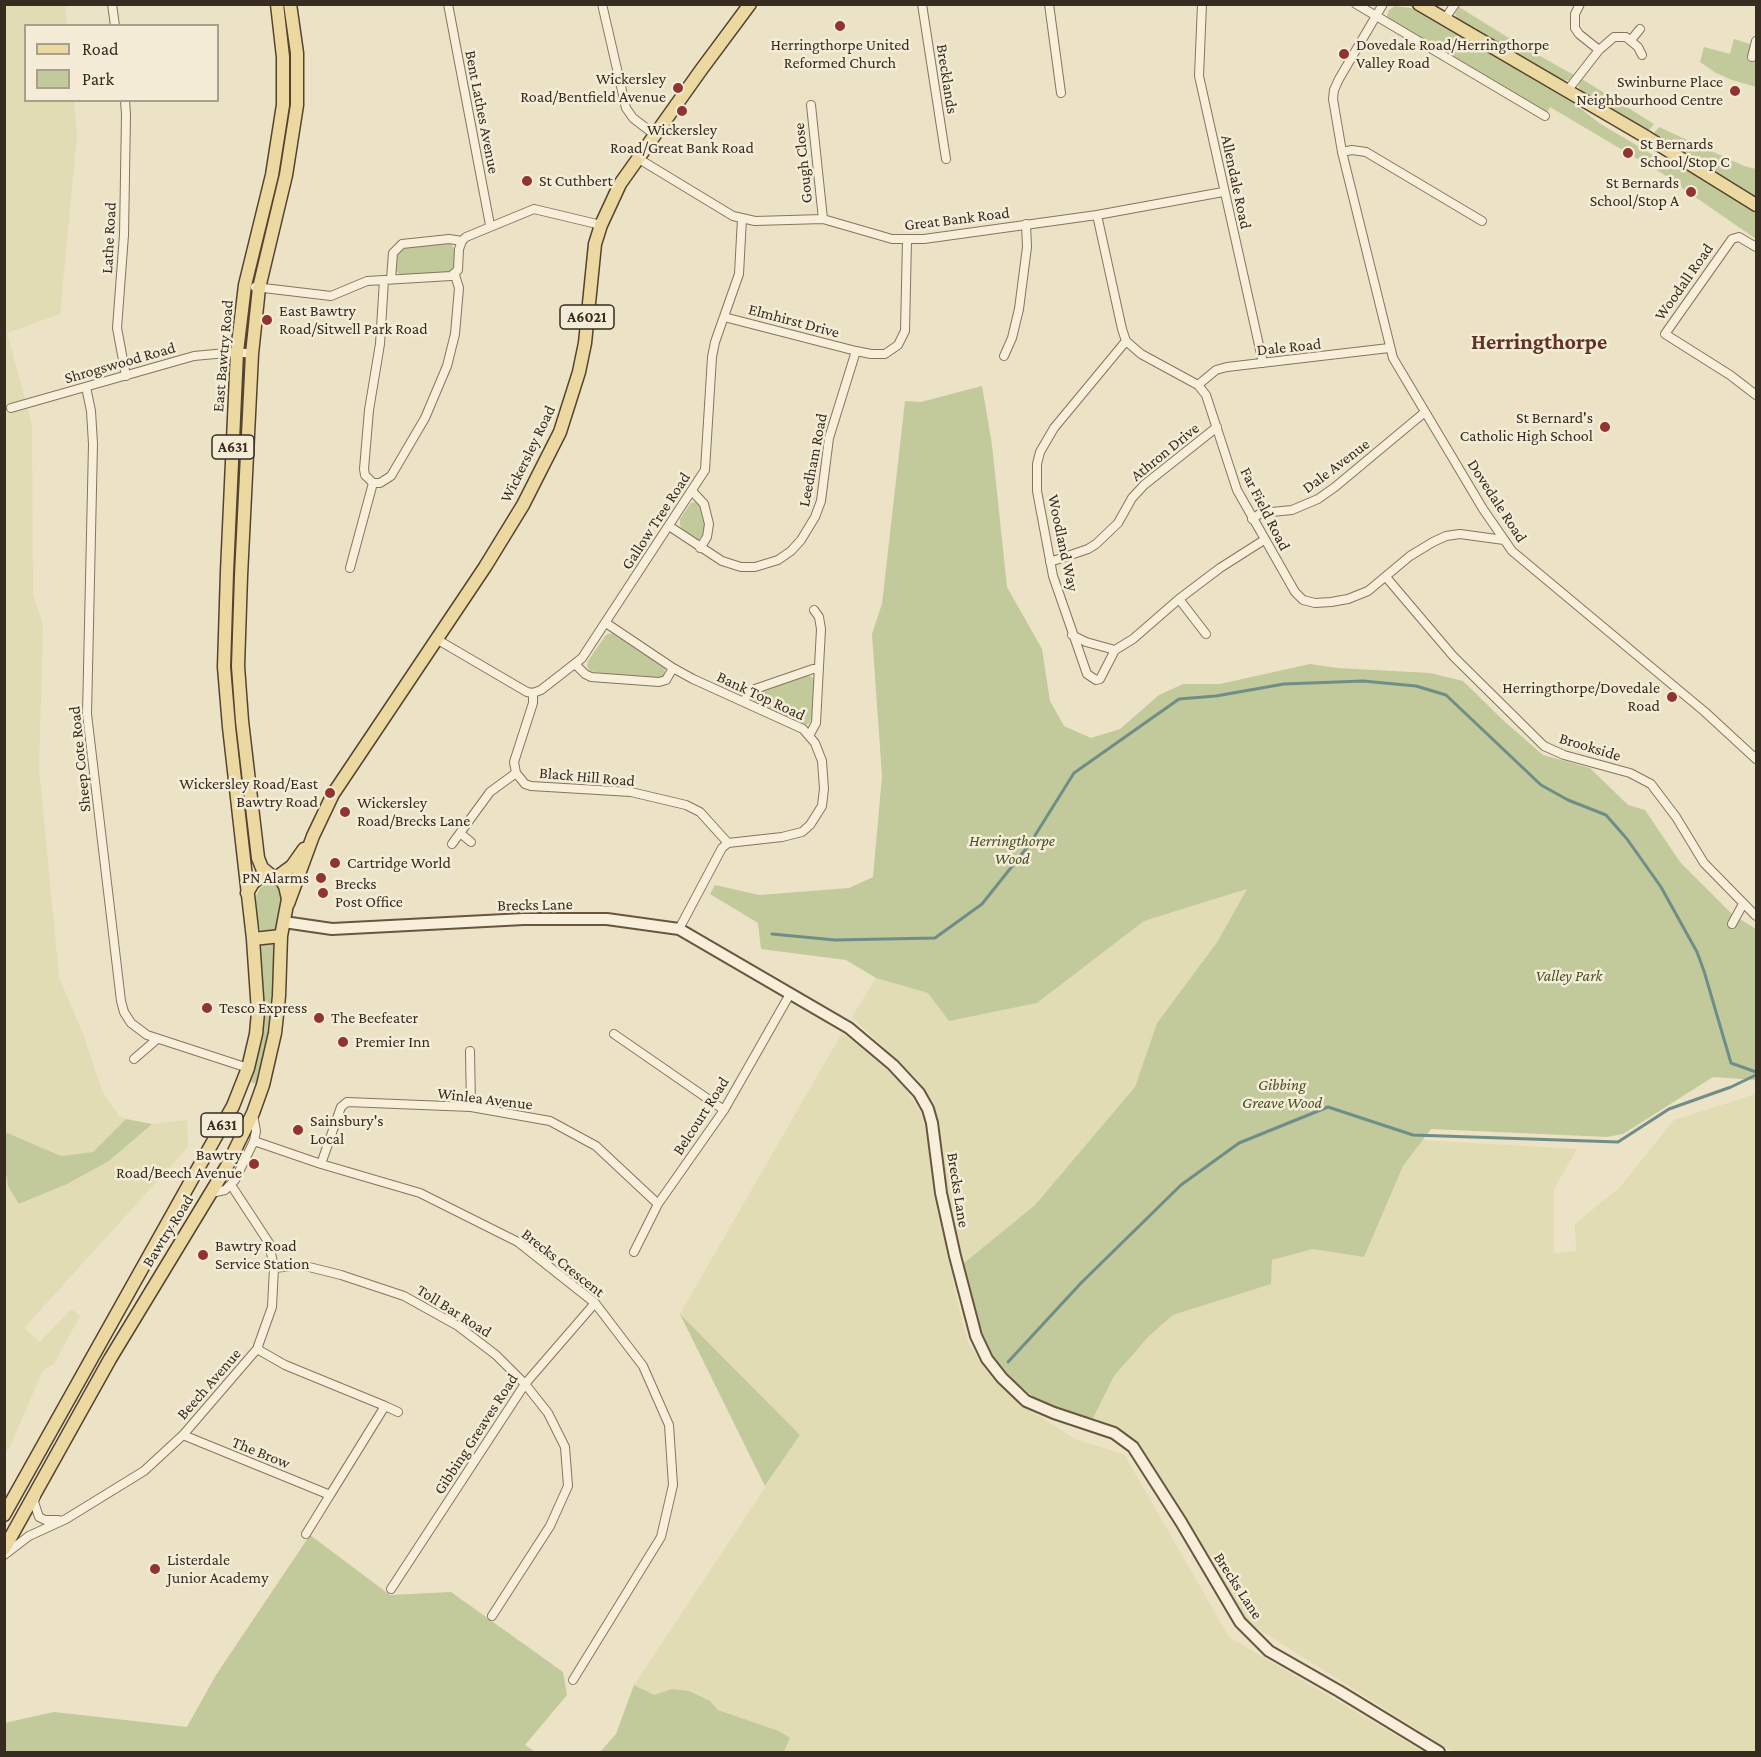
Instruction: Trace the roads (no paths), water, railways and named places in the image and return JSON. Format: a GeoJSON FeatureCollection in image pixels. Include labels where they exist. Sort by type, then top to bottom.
{"type":"FeatureCollection","features":[{"type":"Feature","properties":{"kind":"main road","name":"East Bawtry Road"},"geometry":{"type":"LineString","coordinates":[[247,893],[229,727],[225,667],[226,572],[237,352],[245,285],[272,175],[283,105],[283,57],[277,4]]}},
{"type":"Feature","properties":{"kind":"main road","name":"East Bawtry Road"},"geometry":{"type":"LineString","coordinates":[[275,877],[262,868],[258,858],[242,722],[238,666],[252,354],[259,288],[286,175],[297,105],[297,53],[290,4]]}},
{"type":"Feature","properties":{"kind":"main road","name":"Wickersley Road"},"geometry":{"type":"LineString","coordinates":[[288,904],[313,836],[333,794],[438,640],[523,505],[560,432],[579,372],[585,343],[592,262],[601,225],[620,184],[750,4]]}},
{"type":"Feature","properties":{"kind":"main road"},"geometry":{"type":"LineString","coordinates":[[1419,4],[1756,205]]}},
{"type":"Feature","properties":{"kind":"main road","name":"Wickersley Road"},"geometry":{"type":"LineString","coordinates":[[247,893],[259,878],[275,877],[292,866],[313,836]]}},
{"type":"Feature","properties":{"kind":"main road","name":"A631"},"geometry":{"type":"LineString","coordinates":[[275,877],[285,886],[288,904]]}},
{"type":"Feature","properties":{"kind":"main road","name":"Bawtry Road"},"geometry":{"type":"LineString","coordinates":[[4,1515],[233,1106],[248,1068],[256,1034],[258,1012],[247,893]]}},
{"type":"Feature","properties":{"kind":"main road","name":"Bawtry Road"},"geometry":{"type":"LineString","coordinates":[[4,1549],[144,1300],[227,1166],[253,1113],[263,1085],[275,1032],[281,936],[288,904]]}},
{"type":"Feature","properties":{"kind":"main road"},"geometry":{"type":"LineString","coordinates":[[253,939],[281,936]]}},
{"type":"Feature","properties":{"kind":"main road"},"geometry":{"type":"LineString","coordinates":[[187,1187],[189,1196],[196,1200],[202,1200],[210,1195]]}},
{"type":"Feature","properties":{"kind":"street"},"geometry":{"type":"LineString","coordinates":[[112,4],[115,24]]}},
{"type":"Feature","properties":{"kind":"street","name":"Bent Lathes Avenue"},"geometry":{"type":"LineString","coordinates":[[448,4],[490,225]]}},
{"type":"Feature","properties":{"kind":"street"},"geometry":{"type":"LineString","coordinates":[[602,4],[626,108],[633,118],[655,135]]}},
{"type":"Feature","properties":{"kind":"street","name":"Brecklands"},"geometry":{"type":"LineString","coordinates":[[921,4],[946,159]]}},
{"type":"Feature","properties":{"kind":"street"},"geometry":{"type":"LineString","coordinates":[[1049,4],[1061,93]]}},
{"type":"Feature","properties":{"kind":"street","name":"Allendale Road"},"geometry":{"type":"LineString","coordinates":[[1202,4],[1199,76],[1223,192],[1263,363]]}},
{"type":"Feature","properties":{"kind":"street"},"geometry":{"type":"LineString","coordinates":[[1356,4],[1545,116]]}},
{"type":"Feature","properties":{"kind":"street","name":"Dovedale Road"},"geometry":{"type":"LineString","coordinates":[[1383,4],[1334,90],[1333,99],[1342,152],[1389,348],[1483,509],[1504,540],[1522,560],[1705,712],[1756,759]]}},
{"type":"Feature","properties":{"kind":"street"},"geometry":{"type":"LineString","coordinates":[[1444,20],[1455,4]]}},
{"type":"Feature","properties":{"kind":"street"},"geometry":{"type":"LineString","coordinates":[[1580,4],[1575,14],[1575,28],[1599,50]]}},
{"type":"Feature","properties":{"kind":"street"},"geometry":{"type":"LineString","coordinates":[[1631,40],[1640,29]]}},
{"type":"Feature","properties":{"kind":"street"},"geometry":{"type":"LineString","coordinates":[[1568,92],[1599,50],[1614,37],[1626,37],[1631,40],[1642,55]]}},
{"type":"Feature","properties":{"kind":"street"},"geometry":{"type":"LineString","coordinates":[[1752,57],[1756,41]]}},
{"type":"Feature","properties":{"kind":"street","name":"Lathe Road"},"geometry":{"type":"LineString","coordinates":[[125,102],[124,235],[117,328],[126,376]]}},
{"type":"Feature","properties":{"kind":"street","name":"Gough Close"},"geometry":{"type":"LineString","coordinates":[[811,105],[823,219]]}},
{"type":"Feature","properties":{"kind":"street"},"geometry":{"type":"LineString","coordinates":[[1342,152],[1352,150],[1366,152],[1482,221]]}},
{"type":"Feature","properties":{"kind":"street","name":"Great Bank Road"},"geometry":{"type":"LineString","coordinates":[[639,159],[724,212],[742,218],[755,221],[823,219],[880,237],[907,240],[1097,215],[1223,192]]}},
{"type":"Feature","properties":{"kind":"street"},"geometry":{"type":"LineString","coordinates":[[245,285],[331,296],[367,281],[447,277],[458,270],[462,240],[490,225],[534,209],[601,225]]}},
{"type":"Feature","properties":{"kind":"street"},"geometry":{"type":"LineString","coordinates":[[1097,215],[1126,341],[1141,354],[1198,385]]}},
{"type":"Feature","properties":{"kind":"street","name":"Gallow Tree Road"},"geometry":{"type":"LineString","coordinates":[[533,693],[542,690],[582,658],[705,470],[712,357],[739,274],[742,218]]}},
{"type":"Feature","properties":{"kind":"street"},"geometry":{"type":"LineString","coordinates":[[1004,356],[1012,338],[1019,309],[1027,247],[1026,224]]}},
{"type":"Feature","properties":{"kind":"street","name":"Woodall Road"},"geometry":{"type":"LineString","coordinates":[[1756,247],[1739,237],[1732,239],[1665,334],[1756,394]]}},
{"type":"Feature","properties":{"kind":"street"},"geometry":{"type":"LineString","coordinates":[[373,483],[365,475],[364,469],[369,410],[387,280],[393,253],[402,244],[449,239],[462,240]]}},
{"type":"Feature","properties":{"kind":"street"},"geometry":{"type":"LineString","coordinates":[[856,351],[885,354],[893,350],[902,339],[905,331],[907,240]]}},
{"type":"Feature","properties":{"kind":"street"},"geometry":{"type":"LineString","coordinates":[[373,483],[386,480],[396,468],[425,418],[447,366],[455,334],[459,288],[455,274]]}},
{"type":"Feature","properties":{"kind":"street","name":"Elmhirst Drive"},"geometry":{"type":"LineString","coordinates":[[724,317],[856,351]]}},
{"type":"Feature","properties":{"kind":"street","name":"Woodland Way"},"geometry":{"type":"LineString","coordinates":[[1126,341],[1054,428],[1040,452],[1037,464],[1037,491],[1050,562],[1072,634],[1088,674],[1096,680],[1103,675],[1115,650],[1133,639],[1179,599],[1220,568],[1264,540]]}},
{"type":"Feature","properties":{"kind":"street","name":"Dale Road"},"geometry":{"type":"LineString","coordinates":[[1198,385],[1216,370],[1389,348]]}},
{"type":"Feature","properties":{"kind":"street","name":"Leedham Road"},"geometry":{"type":"LineString","coordinates":[[669,526],[700,548],[731,565],[755,567],[778,560],[791,551],[801,540],[815,517],[820,501],[829,438],[856,351]]}},
{"type":"Feature","properties":{"kind":"street","name":"Shrogswood Road"},"geometry":{"type":"LineString","coordinates":[[11,408],[194,356],[237,352],[252,354]]}},
{"type":"Feature","properties":{"kind":"street","name":"Far Field Road"},"geometry":{"type":"LineString","coordinates":[[1198,385],[1206,395],[1231,475],[1252,519],[1294,592],[1303,600],[1316,603],[1348,599],[1368,591],[1410,556],[1446,536],[1460,534],[1504,540]]}},
{"type":"Feature","properties":{"kind":"street","name":"Sheep Cote Road"},"geometry":{"type":"LineString","coordinates":[[86,387],[91,411],[93,444],[87,714],[121,1001],[124,1012],[131,1023],[156,1040],[248,1068]]}},
{"type":"Feature","properties":{"kind":"street","name":"Dale Avenue"},"geometry":{"type":"LineString","coordinates":[[1252,519],[1261,513],[1304,507],[1318,499],[1425,412]]}},
{"type":"Feature","properties":{"kind":"street","name":"Athron Drive"},"geometry":{"type":"LineString","coordinates":[[1050,562],[1096,544],[1113,528],[1132,498],[1144,485],[1217,427]]}},
{"type":"Feature","properties":{"kind":"street"},"geometry":{"type":"LineString","coordinates":[[350,568],[373,483]]}},
{"type":"Feature","properties":{"kind":"street"},"geometry":{"type":"LineString","coordinates":[[692,491],[704,504],[709,524],[707,537],[700,548]]}},
{"type":"Feature","properties":{"kind":"street","name":"Brookside"},"geometry":{"type":"LineString","coordinates":[[1386,577],[1453,656],[1545,746],[1564,755],[1630,773],[1651,784],[1676,817],[1704,863],[1756,916]]}},
{"type":"Feature","properties":{"kind":"street"},"geometry":{"type":"LineString","coordinates":[[1179,599],[1206,634]]}},
{"type":"Feature","properties":{"kind":"street"},"geometry":{"type":"LineString","coordinates":[[810,734],[816,723],[821,622],[814,610]]}},
{"type":"Feature","properties":{"kind":"street","name":"Bank Top Road"},"geometry":{"type":"LineString","coordinates":[[606,623],[673,668],[796,725],[810,734],[816,743],[822,761],[824,789],[822,806],[810,825],[793,835],[728,843]]}},
{"type":"Feature","properties":{"kind":"street"},"geometry":{"type":"LineString","coordinates":[[1072,634],[1086,642],[1115,650]]}},
{"type":"Feature","properties":{"kind":"street"},"geometry":{"type":"LineString","coordinates":[[438,640],[527,692],[533,693]]}},
{"type":"Feature","properties":{"kind":"street"},"geometry":{"type":"LineString","coordinates":[[575,664],[591,677],[659,682],[666,680],[673,668]]}},
{"type":"Feature","properties":{"kind":"street"},"geometry":{"type":"LineString","coordinates":[[744,702],[748,694],[755,689],[819,669]]}},
{"type":"Feature","properties":{"kind":"street","name":"Black Hill Road"},"geometry":{"type":"LineString","coordinates":[[533,693],[514,762],[516,773],[525,784],[631,792],[686,805],[700,812],[728,843]]}},
{"type":"Feature","properties":{"kind":"street"},"geometry":{"type":"LineString","coordinates":[[452,844],[490,792],[516,773]]}},
{"type":"Feature","properties":{"kind":"street"},"geometry":{"type":"LineString","coordinates":[[460,833],[471,842]]}},
{"type":"Feature","properties":{"kind":"street"},"geometry":{"type":"LineString","coordinates":[[679,929],[722,848],[728,843]]}},
{"type":"Feature","properties":{"kind":"street"},"geometry":{"type":"LineString","coordinates":[[1732,924],[1743,904]]}},
{"type":"Feature","properties":{"kind":"street","name":"Brecks Lane"},"geometry":{"type":"LineString","coordinates":[[284,922],[332,929],[524,919],[608,919],[679,929],[849,1028],[871,1045],[906,1079],[928,1109],[932,1123],[941,1193],[976,1336],[987,1359],[1002,1378],[1026,1401],[1114,1433],[1133,1447],[1181,1522],[1240,1622],[1269,1651],[1439,1752]]}},
{"type":"Feature","properties":{"kind":"street","name":"Belcourt Road"},"geometry":{"type":"LineString","coordinates":[[634,1252],[658,1204],[724,1110],[790,994]]}},
{"type":"Feature","properties":{"kind":"street"},"geometry":{"type":"LineString","coordinates":[[614,1034],[724,1110]]}},
{"type":"Feature","properties":{"kind":"street"},"geometry":{"type":"LineString","coordinates":[[134,1059],[156,1040]]}},
{"type":"Feature","properties":{"kind":"street"},"geometry":{"type":"LineString","coordinates":[[470,1051],[471,1107]]}},
{"type":"Feature","properties":{"kind":"street","name":"Winlea Avenue"},"geometry":{"type":"LineString","coordinates":[[321,1164],[341,1107],[347,1102],[471,1107],[550,1121],[596,1146],[658,1204]]}},
{"type":"Feature","properties":{"kind":"street"},"geometry":{"type":"LineString","coordinates":[[210,1195],[231,1185],[254,1142],[256,1131],[253,1113]]}},
{"type":"Feature","properties":{"kind":"street","name":"Brecks Crescent"},"geometry":{"type":"LineString","coordinates":[[254,1142],[420,1192],[519,1242],[595,1303],[643,1366],[669,1425],[673,1485],[661,1537],[573,1680]]}},
{"type":"Feature","properties":{"kind":"street","name":"Beech Avenue"},"geometry":{"type":"LineString","coordinates":[[4,1555],[29,1536],[66,1520],[144,1471],[183,1435],[257,1349],[273,1307],[274,1268],[269,1243],[231,1185]]}},
{"type":"Feature","properties":{"kind":"street","name":"Toll Bar Road"},"geometry":{"type":"LineString","coordinates":[[274,1268],[301,1265],[341,1275],[404,1296],[458,1326],[496,1355],[525,1384],[548,1413],[565,1447],[568,1486],[550,1526],[492,1616]]}},
{"type":"Feature","properties":{"kind":"street","name":"Gibbing Greaves Road"},"geometry":{"type":"LineString","coordinates":[[391,1589],[525,1384],[595,1303]]}},
{"type":"Feature","properties":{"kind":"street"},"geometry":{"type":"LineString","coordinates":[[257,1349],[285,1365],[398,1412]]}},
{"type":"Feature","properties":{"kind":"street"},"geometry":{"type":"LineString","coordinates":[[306,1534],[385,1406]]}},
{"type":"Feature","properties":{"kind":"street","name":"The Brow"},"geometry":{"type":"LineString","coordinates":[[183,1435],[330,1496]]}},
{"type":"Feature","properties":{"kind":"street"},"geometry":{"type":"LineString","coordinates":[[38,1488],[34,1502],[39,1517],[52,1521],[66,1520]]}},
{"type":"Feature","properties":{"kind":"waterway"},"geometry":{"type":"LineString","coordinates":[[772,934],[835,940],[935,938],[982,904],[1029,845],[1074,773],[1179,699],[1216,696],[1284,684],[1363,681],[1416,686],[1446,695],[1541,785],[1568,800],[1606,815],[1627,839],[1661,887],[1697,952],[1731,1063],[1756,1072]]}},
{"type":"Feature","properties":{"kind":"waterway"},"geometry":{"type":"LineString","coordinates":[[1008,1362],[1081,1283],[1181,1185],[1239,1143],[1328,1107],[1413,1135],[1618,1142],[1669,1109],[1731,1087],[1756,1075]]}},
{"type":"Feature","properties":{"kind":"place","name":"Herringthorpe United Reformed Church"},"geometry":{"type":"Point","coordinates":[840,26]}},
{"type":"Feature","properties":{"kind":"place","name":"Dovedale Road/Herringthorpe Valley Road"},"geometry":{"type":"Point","coordinates":[1344,54]}},
{"type":"Feature","properties":{"kind":"place","name":"Wickersley Road/Bentfield Avenue"},"geometry":{"type":"Point","coordinates":[678,88]}},
{"type":"Feature","properties":{"kind":"place","name":"Swinburne Place Neighbourhood Centre"},"geometry":{"type":"Point","coordinates":[1735,91]}},
{"type":"Feature","properties":{"kind":"place","name":"Wickersley Road/Great Bank Road"},"geometry":{"type":"Point","coordinates":[682,111]}},
{"type":"Feature","properties":{"kind":"place","name":"St Bernards School/Stop C"},"geometry":{"type":"Point","coordinates":[1628,153]}},
{"type":"Feature","properties":{"kind":"place","name":"St Cuthbert"},"geometry":{"type":"Point","coordinates":[527,181]}},
{"type":"Feature","properties":{"kind":"place","name":"St Bernards School/Stop A"},"geometry":{"type":"Point","coordinates":[1691,192]}},
{"type":"Feature","properties":{"kind":"place","name":"East Bawtry Road/Sitwell Park Road"},"geometry":{"type":"Point","coordinates":[267,320]}},
{"type":"Feature","properties":{"kind":"place","name":"St Bernard's Catholic High School"},"geometry":{"type":"Point","coordinates":[1605,427]}},
{"type":"Feature","properties":{"kind":"place","name":"Herringthorpe/Dovedale Road"},"geometry":{"type":"Point","coordinates":[1672,697]}},
{"type":"Feature","properties":{"kind":"place","name":"Wickersley Road/East Bawtry Road"},"geometry":{"type":"Point","coordinates":[330,793]}},
{"type":"Feature","properties":{"kind":"place","name":"Wickersley Road/Brecks Lane"},"geometry":{"type":"Point","coordinates":[345,812]}},
{"type":"Feature","properties":{"kind":"place","name":"Cartridge World"},"geometry":{"type":"Point","coordinates":[335,863]}},
{"type":"Feature","properties":{"kind":"place","name":"PN Alarms"},"geometry":{"type":"Point","coordinates":[321,878]}},
{"type":"Feature","properties":{"kind":"place","name":"Brecks Post Office"},"geometry":{"type":"Point","coordinates":[323,893]}},
{"type":"Feature","properties":{"kind":"place","name":"Tesco Express"},"geometry":{"type":"Point","coordinates":[207,1008]}},
{"type":"Feature","properties":{"kind":"place","name":"The Beefeater"},"geometry":{"type":"Point","coordinates":[319,1018]}},
{"type":"Feature","properties":{"kind":"place","name":"Premier Inn"},"geometry":{"type":"Point","coordinates":[343,1042]}},
{"type":"Feature","properties":{"kind":"place","name":"Sainsbury's Local"},"geometry":{"type":"Point","coordinates":[298,1130]}},
{"type":"Feature","properties":{"kind":"place","name":"Bawtry Road/Beech Avenue"},"geometry":{"type":"Point","coordinates":[254,1164]}},
{"type":"Feature","properties":{"kind":"place","name":"Bawtry Road Service Station"},"geometry":{"type":"Point","coordinates":[203,1255]}},
{"type":"Feature","properties":{"kind":"place","name":"Listerdale Junior Academy"},"geometry":{"type":"Point","coordinates":[155,1569]}},
{"type":"Feature","properties":{"kind":"district","name":"Herringthorpe"},"geometry":{"type":"Point","coordinates":[1539,342]}},
{"type":"Feature","properties":{"kind":"park label","name":"Herringthorpe Wood"},"geometry":{"type":"Point","coordinates":[1012,850]}},
{"type":"Feature","properties":{"kind":"park label","name":"Valley Park"},"geometry":{"type":"Point","coordinates":[1569,976]}},
{"type":"Feature","properties":{"kind":"park label","name":"Gibbing Greave Wood"},"geometry":{"type":"Point","coordinates":[1282,1094]}}]}
